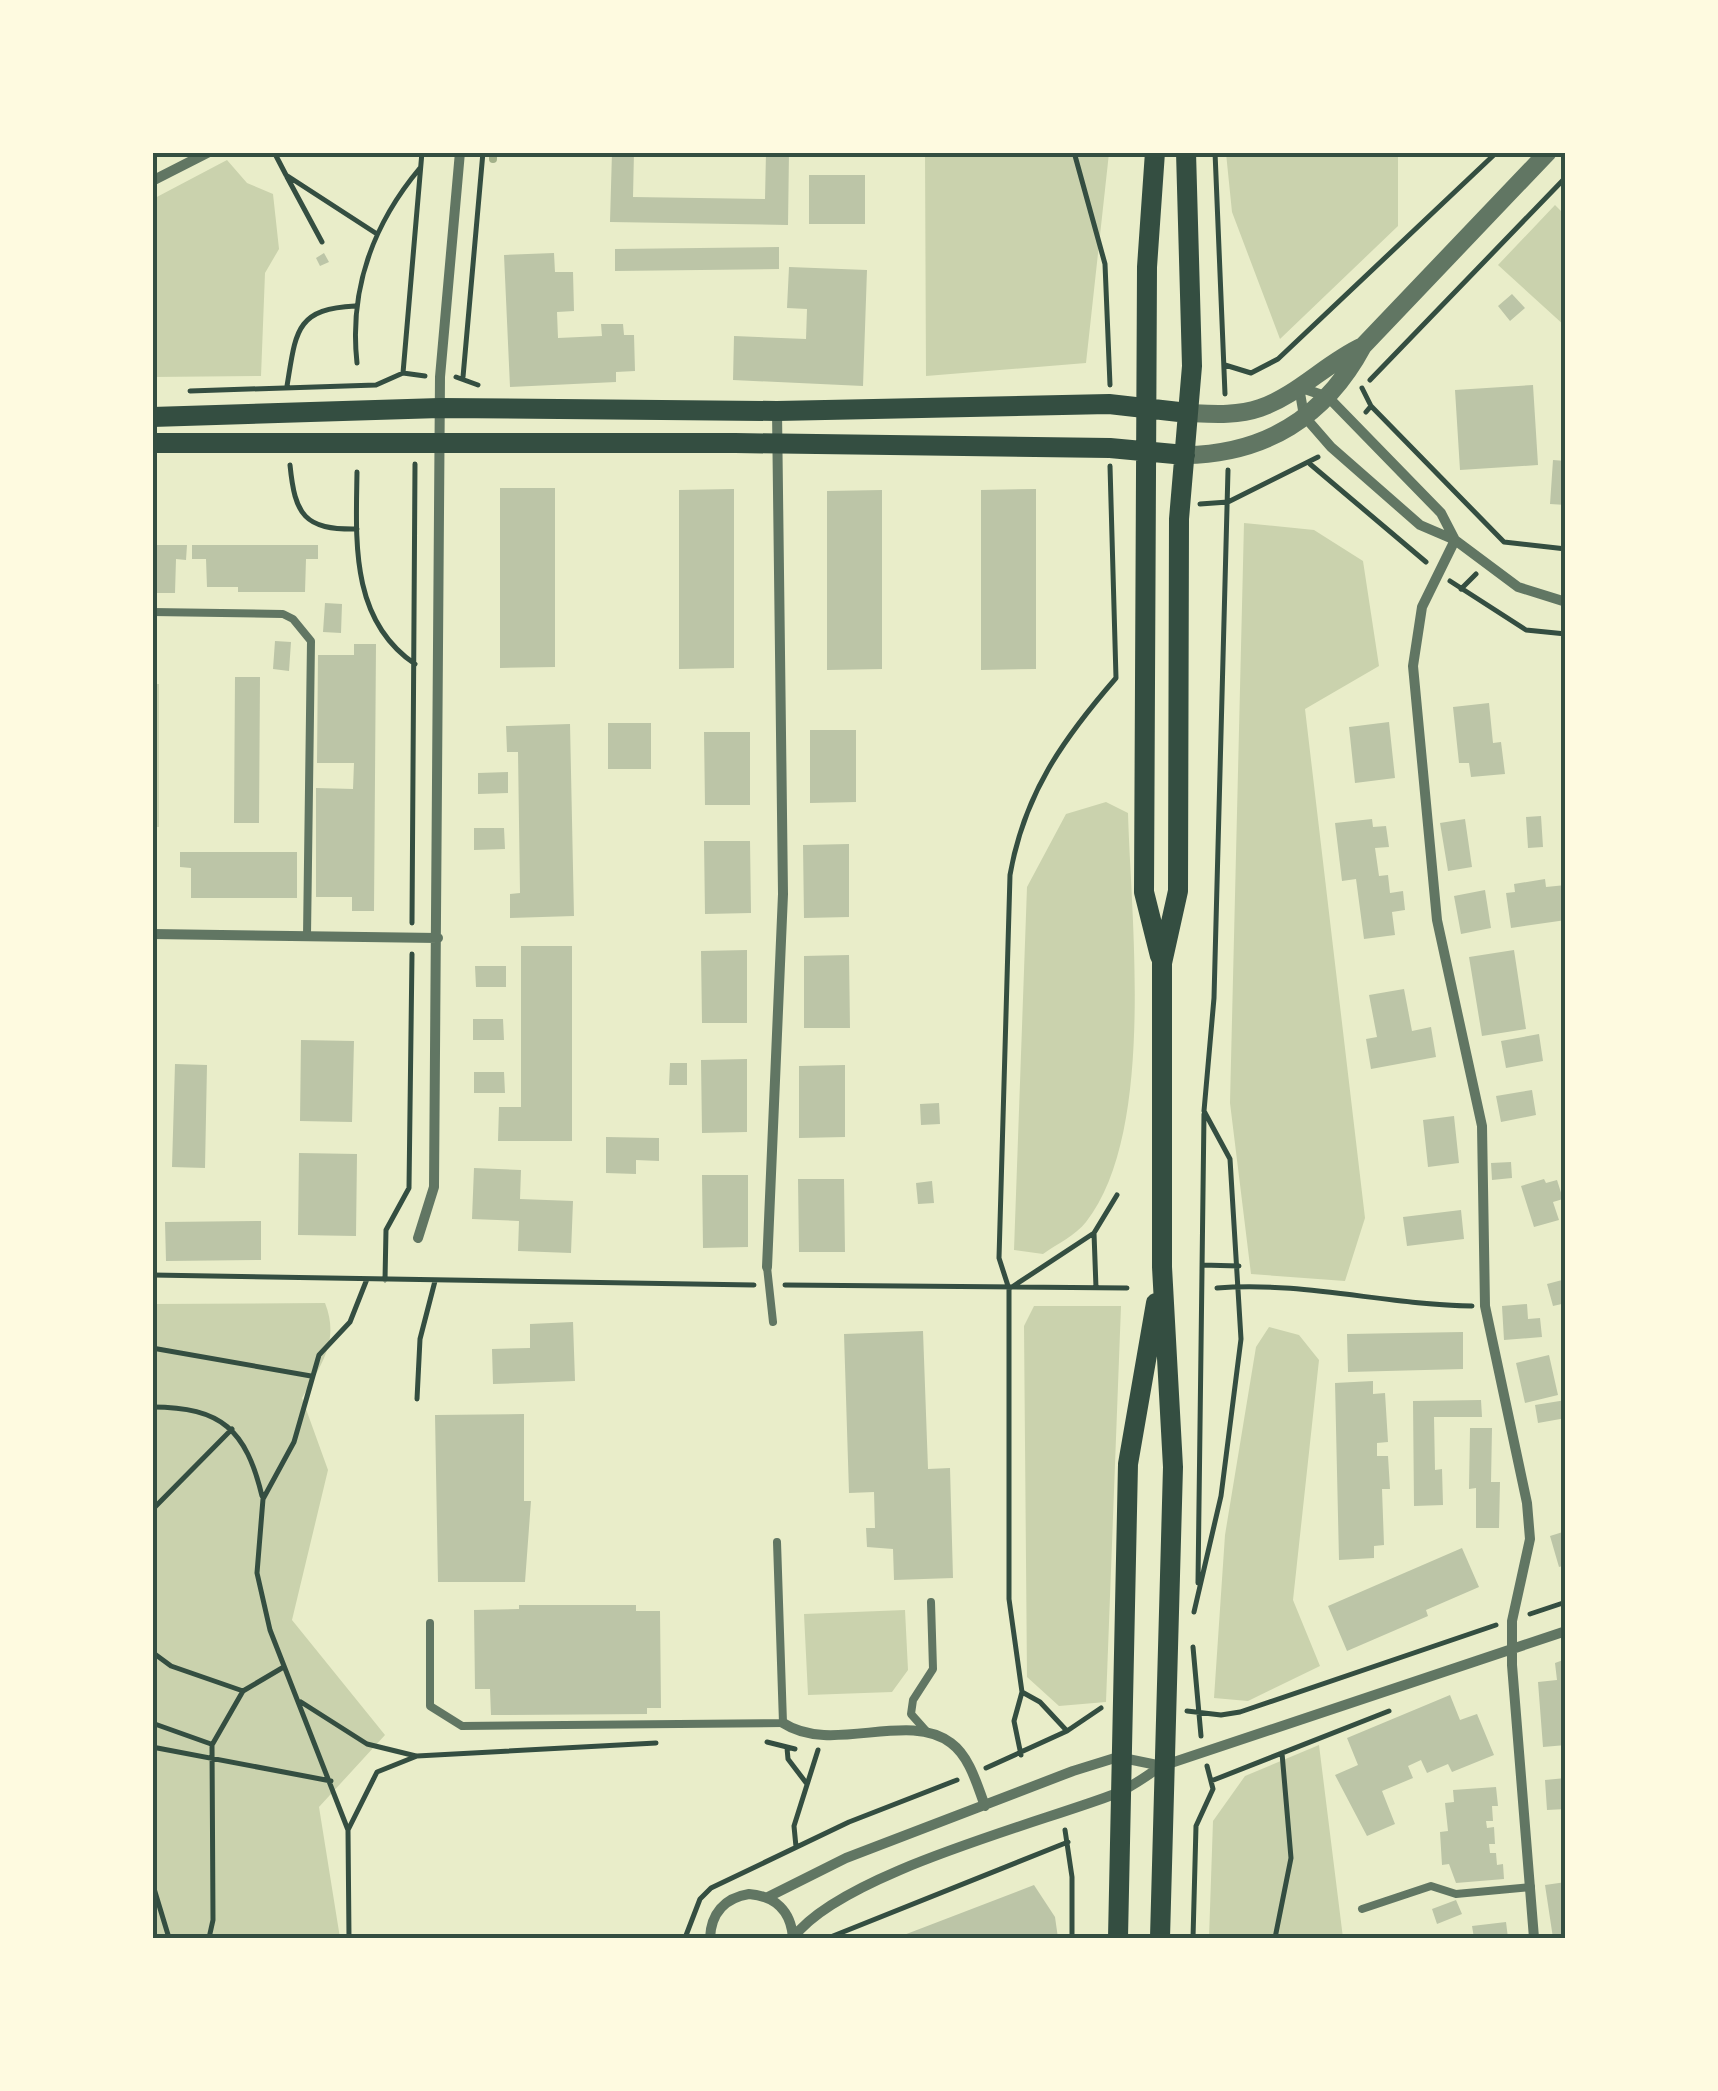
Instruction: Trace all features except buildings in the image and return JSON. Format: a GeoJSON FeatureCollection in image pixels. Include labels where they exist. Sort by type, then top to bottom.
{"type":"FeatureCollection","features":[{"type":"Feature","properties":{"kind":"main road"},"geometry":{"type":"LineString","coordinates":[[1155,152],[1145,405],[1144,892],[1162,963]]}},
{"type":"Feature","properties":{"kind":"main road"},"geometry":{"type":"LineString","coordinates":[[1160,1938],[1172,1467],[1162,1267],[1162,963],[1178,891],[1178,606],[1192,366],[1186,152]]}},
{"type":"Feature","properties":{"kind":"main road"},"geometry":{"type":"LineString","coordinates":[[152,417],[440,408],[777,412],[1109,404],[1145,405],[1188,413]]}},
{"type":"Feature","properties":{"kind":"main road"},"geometry":{"type":"LineString","coordinates":[[152,444],[778,444],[1110,448],[1184,455]]}},
{"type":"Feature","properties":{"kind":"main road"},"geometry":{"type":"LineString","coordinates":[[1118,1938],[1118,1756],[1128,1464],[1162,1267]]}},
{"type":"Feature","properties":{"kind":"street"},"geometry":{"type":"LineString","coordinates":[[152,180],[209,152]]}},
{"type":"Feature","properties":{"kind":"street"},"geometry":{"type":"LineString","coordinates":[[418,1238],[434,1187],[440,408],[460,152]]}},
{"type":"Feature","properties":{"kind":"street"},"geometry":{"type":"LineString","coordinates":[[1184,455],[1228,454],[1260,444],[1328,397],[1346,378],[1363,346],[1548,152]]}},
{"type":"Feature","properties":{"kind":"street"},"geometry":{"type":"LineString","coordinates":[[1188,413],[1226,414],[1259,409],[1299,388],[1330,362],[1363,346]]}},
{"type":"Feature","properties":{"kind":"street"},"geometry":{"type":"LineString","coordinates":[[1299,388],[1328,397],[1441,512],[1455,540]]}},
{"type":"Feature","properties":{"kind":"street"},"geometry":{"type":"LineString","coordinates":[[1299,388],[1304,416],[1332,447],[1420,525],[1455,540],[1518,586],[1566,602]]}},
{"type":"Feature","properties":{"kind":"street"},"geometry":{"type":"LineString","coordinates":[[767,1267],[783,894],[777,412]]}},
{"type":"Feature","properties":{"kind":"street"},"geometry":{"type":"LineString","coordinates":[[1455,540],[1422,607],[1413,666],[1438,920],[1482,1126],[1485,1306],[1527,1503],[1530,1539],[1512,1620],[1512,1647],[1534,1938]]}},
{"type":"Feature","properties":{"kind":"street"},"geometry":{"type":"LineString","coordinates":[[152,934],[438,938]]}},
{"type":"Feature","properties":{"kind":"street"},"geometry":{"type":"LineString","coordinates":[[792,1938],[805,1921],[859,1888],[1061,1811],[1118,1794],[1162,1766],[1566,1631]]}},
{"type":"Feature","properties":{"kind":"street"},"geometry":{"type":"LineString","coordinates":[[783,1722],[799,1733],[822,1735],[928,1732],[952,1744],[972,1774],[985,1806]]}},
{"type":"Feature","properties":{"kind":"street"},"geometry":{"type":"LineString","coordinates":[[768,1898],[846,1858],[1118,1756],[1162,1766]]}},
{"type":"Feature","properties":{"kind":"street"},"geometry":{"type":"LineString","coordinates":[[710,1938],[716,1914],[730,1900],[749,1894],[768,1898],[789,1918],[792,1938]]}},
{"type":"Feature","properties":{"kind":"lane"},"geometry":{"type":"LineString","coordinates":[[152,612],[283,614],[294,619],[310,641],[307,936]]}},
{"type":"Feature","properties":{"kind":"lane"},"geometry":{"type":"LineString","coordinates":[[767,1267],[773,1322]]}},
{"type":"Feature","properties":{"kind":"lane"},"geometry":{"type":"LineString","coordinates":[[430,1623],[430,1706],[462,1726],[783,1722],[777,1542]]}},
{"type":"Feature","properties":{"kind":"lane"},"geometry":{"type":"LineString","coordinates":[[928,1732],[912,1714],[913,1700],[933,1669],[932,1602]]}},
{"type":"Feature","properties":{"kind":"lane"},"geometry":{"type":"LineString","coordinates":[[1362,1909],[1431,1886],[1456,1894],[1531,1888]]}},
{"type":"Feature","properties":{"kind":"path"},"geometry":{"type":"LineString","coordinates":[[274,152],[322,242]]}},
{"type":"Feature","properties":{"kind":"path"},"geometry":{"type":"LineString","coordinates":[[172,392],[376,385],[403,374],[422,152]]}},
{"type":"Feature","properties":{"kind":"path"},"geometry":{"type":"LineString","coordinates":[[464,378],[482,152]]}},
{"type":"Feature","properties":{"kind":"path"},"geometry":{"type":"LineString","coordinates":[[1074,152],[1105,264],[1112,369],[1109,404]]}},
{"type":"Feature","properties":{"kind":"path"},"geometry":{"type":"LineString","coordinates":[[1215,152],[1226,414]]}},
{"type":"Feature","properties":{"kind":"path"},"geometry":{"type":"LineString","coordinates":[[1192,366],[1224,365],[1251,372],[1278,359],[1496,152]]}},
{"type":"Feature","properties":{"kind":"path"},"geometry":{"type":"LineString","coordinates":[[357,363],[356,306],[378,234],[397,196],[420,168]]}},
{"type":"Feature","properties":{"kind":"path"},"geometry":{"type":"LineString","coordinates":[[286,174],[378,234]]}},
{"type":"Feature","properties":{"kind":"path"},"geometry":{"type":"LineString","coordinates":[[1566,177],[1361,389],[1371,406],[1504,542],[1566,550]]}},
{"type":"Feature","properties":{"kind":"path"},"geometry":{"type":"LineString","coordinates":[[286,386],[294,346],[305,319],[322,308],[356,306]]}},
{"type":"Feature","properties":{"kind":"path"},"geometry":{"type":"LineString","coordinates":[[1355,428],[1371,406]]}},
{"type":"Feature","properties":{"kind":"path"},"geometry":{"type":"LineString","coordinates":[[1228,502],[1310,464],[1332,447]]}},
{"type":"Feature","properties":{"kind":"path"},"geometry":{"type":"LineString","coordinates":[[1021,1755],[1014,1722],[1022,1692],[1010,1599],[1009,1289],[999,1258],[1010,875],[1016,841],[1065,736],[1116,678],[1110,448]]}},
{"type":"Feature","properties":{"kind":"path"},"geometry":{"type":"LineString","coordinates":[[1198,1596],[1204,1111],[1214,998],[1228,454]]}},
{"type":"Feature","properties":{"kind":"path"},"geometry":{"type":"LineString","coordinates":[[290,462],[293,496],[304,516],[323,528],[357,529]]}},
{"type":"Feature","properties":{"kind":"path"},"geometry":{"type":"LineString","coordinates":[[385,1280],[386,1230],[409,1188],[415,462]]}},
{"type":"Feature","properties":{"kind":"path"},"geometry":{"type":"LineString","coordinates":[[1310,464],[1438,572],[1526,630],[1566,634]]}},
{"type":"Feature","properties":{"kind":"path"},"geometry":{"type":"LineString","coordinates":[[357,472],[359,576],[371,613],[392,645],[414,664]]}},
{"type":"Feature","properties":{"kind":"path"},"geometry":{"type":"LineString","coordinates":[[1190,1627],[1221,1496],[1241,1339],[1241,1286],[1230,1159],[1204,1111]]}},
{"type":"Feature","properties":{"kind":"path"},"geometry":{"type":"LineString","coordinates":[[1009,1289],[1094,1233],[1117,1195]]}},
{"type":"Feature","properties":{"kind":"path"},"geometry":{"type":"LineString","coordinates":[[1094,1233],[1096,1288]]}},
{"type":"Feature","properties":{"kind":"path"},"geometry":{"type":"LineString","coordinates":[[1202,1266],[1238,1266]]}},
{"type":"Feature","properties":{"kind":"path"},"geometry":{"type":"LineString","coordinates":[[152,1275],[1127,1288]]}},
{"type":"Feature","properties":{"kind":"path"},"geometry":{"type":"LineString","coordinates":[[263,1499],[294,1442],[319,1355],[350,1322],[366,1279]]}},
{"type":"Feature","properties":{"kind":"path"},"geometry":{"type":"LineString","coordinates":[[418,1400],[420,1338],[436,1281]]}},
{"type":"Feature","properties":{"kind":"path"},"geometry":{"type":"LineString","coordinates":[[1217,1288],[1241,1286],[1420,1305],[1485,1306]]}},
{"type":"Feature","properties":{"kind":"path"},"geometry":{"type":"LineString","coordinates":[[152,1348],[310,1376]]}},
{"type":"Feature","properties":{"kind":"path"},"geometry":{"type":"LineString","coordinates":[[152,1407],[215,1416],[232,1429],[256,1470],[263,1499],[257,1573],[283,1667],[348,1830],[350,1938]]}},
{"type":"Feature","properties":{"kind":"path"},"geometry":{"type":"LineString","coordinates":[[152,1510],[232,1429]]}},
{"type":"Feature","properties":{"kind":"path"},"geometry":{"type":"LineString","coordinates":[[1164,1709],[1221,1716],[1240,1712],[1566,1602]]}},
{"type":"Feature","properties":{"kind":"path"},"geometry":{"type":"LineString","coordinates":[[1192,1642],[1203,1753],[1213,1790],[1196,1826],[1193,1938]]}},
{"type":"Feature","properties":{"kind":"path"},"geometry":{"type":"LineString","coordinates":[[152,1652],[172,1666],[243,1691]]}},
{"type":"Feature","properties":{"kind":"path"},"geometry":{"type":"LineString","coordinates":[[209,1938],[213,1920],[212,1744],[243,1691],[283,1667]]}},
{"type":"Feature","properties":{"kind":"path"},"geometry":{"type":"LineString","coordinates":[[1022,1692],[1040,1702],[1067,1731]]}},
{"type":"Feature","properties":{"kind":"path"},"geometry":{"type":"LineString","coordinates":[[299,1700],[366,1744],[417,1756],[666,1742]]}},
{"type":"Feature","properties":{"kind":"path"},"geometry":{"type":"LineString","coordinates":[[1210,1781],[1406,1705]]}},
{"type":"Feature","properties":{"kind":"path"},"geometry":{"type":"LineString","coordinates":[[685,1938],[700,1899],[711,1888],[796,1846],[1047,1744],[1100,1708],[1120,1707]]}},
{"type":"Feature","properties":{"kind":"path"},"geometry":{"type":"LineString","coordinates":[[152,1723],[212,1744]]}},
{"type":"Feature","properties":{"kind":"path"},"geometry":{"type":"LineString","coordinates":[[755,1741],[770,1742]]}},
{"type":"Feature","properties":{"kind":"path"},"geometry":{"type":"LineString","coordinates":[[152,1746],[331,1781]]}},
{"type":"Feature","properties":{"kind":"path"},"geometry":{"type":"LineString","coordinates":[[787,1748],[788,1759],[808,1784]]}},
{"type":"Feature","properties":{"kind":"path"},"geometry":{"type":"LineString","coordinates":[[796,1846],[794,1826],[818,1750]]}},
{"type":"Feature","properties":{"kind":"path"},"geometry":{"type":"LineString","coordinates":[[1275,1938],[1291,1858],[1282,1752]]}},
{"type":"Feature","properties":{"kind":"path"},"geometry":{"type":"LineString","coordinates":[[348,1830],[377,1772],[417,1756]]}},
{"type":"Feature","properties":{"kind":"path"},"geometry":{"type":"LineString","coordinates":[[1061,1811],[1068,1842],[1072,1938]]}},
{"type":"Feature","properties":{"kind":"path"},"geometry":{"type":"LineString","coordinates":[[828,1938],[1068,1842]]}},
{"type":"Feature","properties":{"kind":"path"},"geometry":{"type":"LineString","coordinates":[[152,1882],[169,1938]]}},
{"type":"Feature","properties":{"kind":"green space"},"geometry":{"type":"Polygon","coordinates":[[[925,153],[1109,153],[1086,363],[926,376],[925,153]]]}},
{"type":"Feature","properties":{"kind":"green space"},"geometry":{"type":"Polygon","coordinates":[[[1226,153],[1398,153],[1398,226],[1280,339],[1232,212],[1226,153]]]}},
{"type":"Feature","properties":{"kind":"green space"},"geometry":{"type":"Polygon","coordinates":[[[227,160],[247,183],[273,194],[279,249],[265,273],[261,376],[153,377],[153,199],[227,160]]]}},
{"type":"Feature","properties":{"kind":"green space"},"geometry":{"type":"Polygon","coordinates":[[[1555,205],[1565,215],[1565,326],[1498,265],[1555,205]]]}},
{"type":"Feature","properties":{"kind":"green space"},"geometry":{"type":"Polygon","coordinates":[[[1244,523],[1314,530],[1363,561],[1379,666],[1305,709],[1365,1218],[1345,1281],[1251,1274],[1230,1103],[1244,523]]]}},
{"type":"Feature","properties":{"kind":"green space"},"geometry":{"type":"Polygon","coordinates":[[[153,684],[159,684],[159,827],[152,827],[153,684]]]}},
{"type":"Feature","properties":{"kind":"green space"},"geometry":{"type":"Polygon","coordinates":[[[1106,802],[1128,813],[1134,1025],[1123,1136],[1108,1183],[1082,1227],[1043,1254],[1014,1250],[1027,887],[1066,814],[1106,802]]]}},
{"type":"Feature","properties":{"kind":"green space"},"geometry":{"type":"Polygon","coordinates":[[[325,1303],[329,1341],[322,1363],[302,1398],[328,1470],[292,1620],[385,1735],[319,1807],[340,1938],[153,1938],[152,1304],[325,1303]]]}},
{"type":"Feature","properties":{"kind":"green space"},"geometry":{"type":"Polygon","coordinates":[[[1034,1306],[1121,1306],[1106,1702],[1059,1706],[1027,1677],[1024,1326],[1034,1306]]]}},
{"type":"Feature","properties":{"kind":"green space"},"geometry":{"type":"Polygon","coordinates":[[[1269,1327],[1299,1335],[1319,1360],[1293,1600],[1320,1666],[1248,1701],[1214,1698],[1225,1535],[1256,1347],[1269,1327]]]}},
{"type":"Feature","properties":{"kind":"green space"},"geometry":{"type":"Polygon","coordinates":[[[905,1610],[908,1670],[892,1692],[808,1695],[804,1614],[905,1610]]]}},
{"type":"Feature","properties":{"kind":"green space"},"geometry":{"type":"Polygon","coordinates":[[[1319,1745],[1343,1938],[1209,1938],[1213,1821],[1245,1776],[1319,1745]]]}},
{"type":"Feature","properties":{"kind":"waterway"},"geometry":{"type":"LineString","coordinates":[[493,152],[493,159]]}}]}
